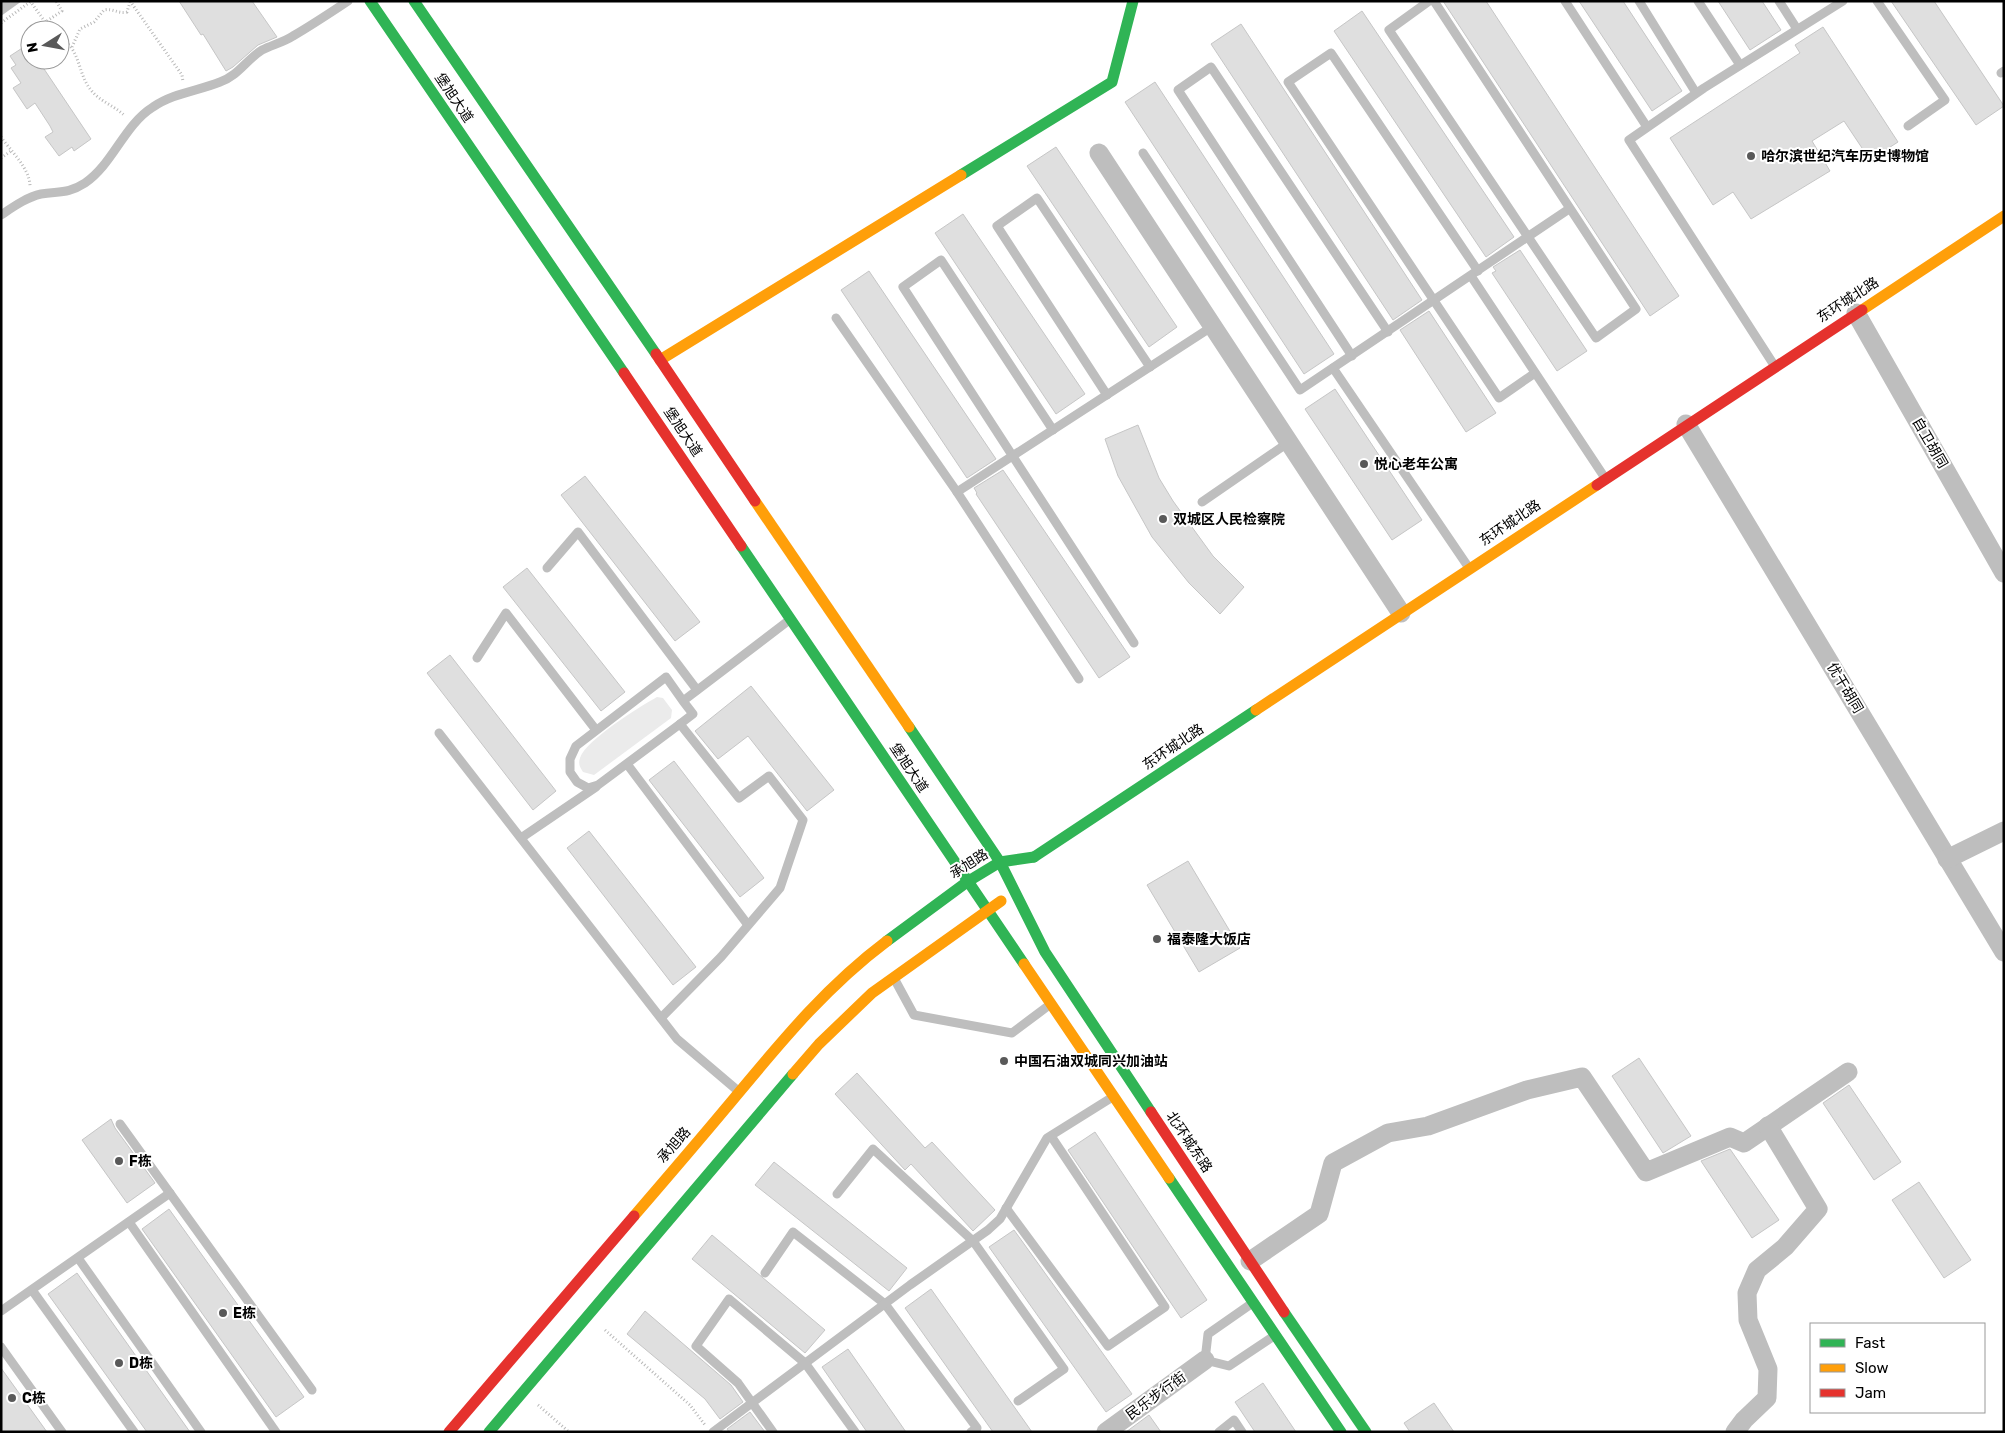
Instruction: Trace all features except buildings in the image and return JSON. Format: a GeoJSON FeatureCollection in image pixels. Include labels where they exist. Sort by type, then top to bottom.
{"type":"FeatureCollection","features":[{"type":"Feature","properties":{"kind":"main road","name":"堡旭大道"},"geometry":{"type":"LineString","coordinates":[[370,1],[968,882]]}},
{"type":"Feature","properties":{"kind":"main road","name":"堡旭大道"},"geometry":{"type":"LineString","coordinates":[[414,1],[1000,862]]}},
{"type":"Feature","properties":{"kind":"main road"},"geometry":{"type":"LineString","coordinates":[[660,360],[1112,82],[1133,1]]}},
{"type":"Feature","properties":{"kind":"main road","name":"东环城北路"},"geometry":{"type":"LineString","coordinates":[[1034,857],[1686,424],[2004,216]]}},
{"type":"Feature","properties":{"kind":"main road"},"geometry":{"type":"LineString","coordinates":[[489,1432],[819,1044],[848,1014],[894,978],[1014,892],[1034,857]]}},
{"type":"Feature","properties":{"kind":"main road","name":"承旭路"},"geometry":{"type":"LineString","coordinates":[[449,1432],[739,1092],[770,1053],[823,996],[874,951],[968,882],[1000,862],[1034,857]]}},
{"type":"Feature","properties":{"kind":"main road","name":"北环城东路"},"geometry":{"type":"LineString","coordinates":[[1000,862],[1045,952],[1123,1090],[1253,1303],[1341,1432]]}},
{"type":"Feature","properties":{"kind":"main road","name":"北环城东路"},"geometry":{"type":"LineString","coordinates":[[968,882],[1051,1004],[1123,1090],[1250,1261],[1366,1432]]}},
{"type":"Feature","properties":{"kind":"street"},"geometry":{"type":"LineString","coordinates":[[1099,154],[1401,613]]}},
{"type":"Feature","properties":{"kind":"street","name":"自卫胡同"},"geometry":{"type":"LineString","coordinates":[[1856,313],[2004,572]]}},
{"type":"Feature","properties":{"kind":"street","name":"优干胡同"},"geometry":{"type":"LineString","coordinates":[[1686,424],[2004,952]]}},
{"type":"Feature","properties":{"kind":"street"},"geometry":{"type":"LineString","coordinates":[[1947,859],[2004,831]]}},
{"type":"Feature","properties":{"kind":"street"},"geometry":{"type":"LineString","coordinates":[[1250,1261],[1319,1214],[1333,1163],[1388,1133],[1428,1126],[1528,1090],[1582,1077],[1646,1172],[1730,1137],[1744,1143],[1848,1072]]}},
{"type":"Feature","properties":{"kind":"street"},"geometry":{"type":"LineString","coordinates":[[1735,1432],[1744,1420],[1767,1398],[1768,1369],[1748,1320],[1747,1293],[1757,1270],[1785,1247],[1818,1209],[1768,1126]]}},
{"type":"Feature","properties":{"kind":"street","name":"民乐步行街"},"geometry":{"type":"LineString","coordinates":[[1106,1432],[1205,1360]]}},
{"type":"Feature","properties":{"kind":"lane"},"geometry":{"type":"LineString","coordinates":[[1,215],[16,205],[41,194],[55,194],[72,190],[86,182],[97,173],[142,116],[152,107],[184,92],[220,82],[236,74],[262,50],[292,37],[348,1]]}},
{"type":"Feature","properties":{"kind":"lane"},"geometry":{"type":"LineString","coordinates":[[1429,1],[1389,30],[1596,338],[1636,309],[1434,1]]}},
{"type":"Feature","properties":{"kind":"lane"},"geometry":{"type":"LineString","coordinates":[[1565,1],[1647,127]]}},
{"type":"Feature","properties":{"kind":"lane"},"geometry":{"type":"LineString","coordinates":[[1639,1],[1696,93]]}},
{"type":"Feature","properties":{"kind":"lane"},"geometry":{"type":"LineString","coordinates":[[1698,1],[1740,65]]}},
{"type":"Feature","properties":{"kind":"lane"},"geometry":{"type":"LineString","coordinates":[[1779,1],[1797,29]]}},
{"type":"Feature","properties":{"kind":"lane"},"geometry":{"type":"LineString","coordinates":[[1775,366],[1629,140],[1696,93],[1797,29],[1832,4],[1843,1]]}},
{"type":"Feature","properties":{"kind":"lane"},"geometry":{"type":"LineString","coordinates":[[1877,1],[1945,100],[1908,126]]}},
{"type":"Feature","properties":{"kind":"lane"},"geometry":{"type":"LineString","coordinates":[[1535,373],[1499,398],[1288,82],[1330,53],[1475,274],[1535,373],[1605,478]]}},
{"type":"Feature","properties":{"kind":"lane"},"geometry":{"type":"LineString","coordinates":[[1352,356],[1178,90],[1211,67],[1388,332]]}},
{"type":"Feature","properties":{"kind":"lane"},"geometry":{"type":"LineString","coordinates":[[1143,153],[1300,390],[1569,209]]}},
{"type":"Feature","properties":{"kind":"lane"},"geometry":{"type":"LineString","coordinates":[[1107,395],[997,226],[1037,198],[1150,367]]}},
{"type":"Feature","properties":{"kind":"lane"},"geometry":{"type":"LineString","coordinates":[[1052,430],[941,260],[903,287],[1134,643]]}},
{"type":"Feature","properties":{"kind":"lane"},"geometry":{"type":"LineString","coordinates":[[836,318],[957,492],[1078,680]]}},
{"type":"Feature","properties":{"kind":"lane"},"geometry":{"type":"LineString","coordinates":[[957,492],[1212,326]]}},
{"type":"Feature","properties":{"kind":"lane"},"geometry":{"type":"LineString","coordinates":[[1333,368],[1469,568]]}},
{"type":"Feature","properties":{"kind":"lane"},"geometry":{"type":"LineString","coordinates":[[1202,502],[1289,442]]}},
{"type":"Feature","properties":{"kind":"lane"},"geometry":{"type":"LineString","coordinates":[[547,568],[578,532],[697,690]]}},
{"type":"Feature","properties":{"kind":"lane"},"geometry":{"type":"LineString","coordinates":[[477,658],[506,613],[596,730]]}},
{"type":"Feature","properties":{"kind":"lane"},"geometry":{"type":"LineString","coordinates":[[683,700],[791,619]]}},
{"type":"Feature","properties":{"kind":"lane"},"geometry":{"type":"LineString","coordinates":[[521,838],[598,786],[693,714],[666,677],[576,746],[570,759],[570,772],[577,782],[588,788],[598,786]]}},
{"type":"Feature","properties":{"kind":"lane"},"geometry":{"type":"LineString","coordinates":[[661,1018],[721,957],[780,888],[803,820],[769,776],[739,798],[680,724]]}},
{"type":"Feature","properties":{"kind":"lane"},"geometry":{"type":"LineString","coordinates":[[439,733],[677,1039],[739,1092]]}},
{"type":"Feature","properties":{"kind":"lane"},"geometry":{"type":"LineString","coordinates":[[627,764],[748,925]]}},
{"type":"Feature","properties":{"kind":"lane"},"geometry":{"type":"LineString","coordinates":[[894,978],[914,1015],[1012,1033],[1051,1004]]}},
{"type":"Feature","properties":{"kind":"lane"},"geometry":{"type":"LineString","coordinates":[[711,1432],[973,1241],[1000,1219],[1040,1148],[1050,1136],[1123,1090]]}},
{"type":"Feature","properties":{"kind":"lane"},"geometry":{"type":"LineString","coordinates":[[120,1124],[312,1390]]}},
{"type":"Feature","properties":{"kind":"lane"},"geometry":{"type":"LineString","coordinates":[[1006,1208],[1108,1346],[1165,1307],[1050,1136]]}},
{"type":"Feature","properties":{"kind":"lane"},"geometry":{"type":"LineString","coordinates":[[837,1194],[873,1149],[973,1241],[1064,1369],[1018,1401]]}},
{"type":"Feature","properties":{"kind":"lane"},"geometry":{"type":"LineString","coordinates":[[1,1311],[170,1193]]}},
{"type":"Feature","properties":{"kind":"lane"},"geometry":{"type":"LineString","coordinates":[[129,1222],[276,1432]]}},
{"type":"Feature","properties":{"kind":"lane"},"geometry":{"type":"LineString","coordinates":[[765,1273],[793,1232],[885,1304],[977,1428],[971,1432]]}},
{"type":"Feature","properties":{"kind":"lane"},"geometry":{"type":"LineString","coordinates":[[78,1258],[201,1432]]}},
{"type":"Feature","properties":{"kind":"lane"},"geometry":{"type":"LineString","coordinates":[[32,1290],[134,1432]]}},
{"type":"Feature","properties":{"kind":"lane"},"geometry":{"type":"LineString","coordinates":[[773,1432],[738,1383],[696,1346],[729,1299],[806,1363],[855,1432]]}},
{"type":"Feature","properties":{"kind":"lane"},"geometry":{"type":"LineString","coordinates":[[1253,1303],[1208,1334],[1205,1360],[1229,1366],[1275,1335]]}},
{"type":"Feature","properties":{"kind":"lane"},"geometry":{"type":"LineString","coordinates":[[1,1347],[62,1432]]}},
{"type":"Feature","properties":{"kind":"lane"},"geometry":{"type":"LineString","coordinates":[[1218,1432],[1234,1420],[1242,1432]]}},
{"type":"Feature","properties":{"kind":"path"},"geometry":{"type":"LineString","coordinates":[[48,20],[62,11],[56,1]]}},
{"type":"Feature","properties":{"kind":"path"},"geometry":{"type":"LineString","coordinates":[[130,1],[182,75],[184,92]]}},
{"type":"Feature","properties":{"kind":"path"},"geometry":{"type":"LineString","coordinates":[[72,47],[75,37],[82,26],[94,22],[104,10],[110,9],[122,14],[127,12],[130,1]]}},
{"type":"Feature","properties":{"kind":"path"},"geometry":{"type":"LineString","coordinates":[[1,23],[30,2],[42,20]]}},
{"type":"Feature","properties":{"kind":"path"},"geometry":{"type":"LineString","coordinates":[[70,44],[90,90],[119,110],[127,118],[130,131]]}},
{"type":"Feature","properties":{"kind":"path"},"geometry":{"type":"LineString","coordinates":[[1,137],[26,169],[30,181],[30,199]]}},
{"type":"Feature","properties":{"kind":"path"},"geometry":{"type":"LineString","coordinates":[[1,158],[11,151]]}},
{"type":"Feature","properties":{"kind":"path"},"geometry":{"type":"LineString","coordinates":[[587,1316],[622,1344],[690,1405],[711,1432]]}},
{"type":"Feature","properties":{"kind":"path"},"geometry":{"type":"LineString","coordinates":[[522,1392],[570,1432]]}},
{"type":"Feature","properties":{"kind":"shaded area"},"geometry":{"type":"Polygon","coordinates":[[[1,1],[22,1],[1,16],[1,1]]]}},
{"type":"Feature","properties":{"kind":"shaded area"},"geometry":{"type":"Polygon","coordinates":[[[657,697],[663,698],[672,710],[671,718],[594,775],[583,772],[579,762],[580,758],[592,742],[614,724],[657,697]]]}},
{"type":"Feature","properties":{"kind":"traffic: fast"},"geometry":{"type":"LineString","coordinates":[[370,1],[624,373]]}},
{"type":"Feature","properties":{"kind":"traffic: fast"},"geometry":{"type":"LineString","coordinates":[[414,1],[656,354]]}},
{"type":"Feature","properties":{"kind":"traffic: fast"},"geometry":{"type":"LineString","coordinates":[[961,175],[1112,82],[1133,1]]}},
{"type":"Feature","properties":{"kind":"traffic: fast"},"geometry":{"type":"LineString","coordinates":[[741,546],[1024,964]]}},
{"type":"Feature","properties":{"kind":"traffic: fast"},"geometry":{"type":"LineString","coordinates":[[1034,857],[1256,710]]}},
{"type":"Feature","properties":{"kind":"traffic: fast"},"geometry":{"type":"LineString","coordinates":[[909,727],[1000,862],[1045,952],[1151,1112]]}},
{"type":"Feature","properties":{"kind":"traffic: fast"},"geometry":{"type":"LineString","coordinates":[[887,941],[967,882],[1000,862],[1034,857]]}},
{"type":"Feature","properties":{"kind":"traffic: fast"},"geometry":{"type":"LineString","coordinates":[[489,1432],[793,1074]]}},
{"type":"Feature","properties":{"kind":"traffic: fast"},"geometry":{"type":"LineString","coordinates":[[1169,1178],[1341,1432]]}},
{"type":"Feature","properties":{"kind":"traffic: fast"},"geometry":{"type":"LineString","coordinates":[[1284,1312],[1366,1432]]}},
{"type":"Feature","properties":{"kind":"traffic: slow"},"geometry":{"type":"LineString","coordinates":[[660,360],[961,175]]}},
{"type":"Feature","properties":{"kind":"traffic: slow"},"geometry":{"type":"LineString","coordinates":[[1862,310],[2004,216]]}},
{"type":"Feature","properties":{"kind":"traffic: slow"},"geometry":{"type":"LineString","coordinates":[[1256,710],[1597,485]]}},
{"type":"Feature","properties":{"kind":"traffic: slow"},"geometry":{"type":"LineString","coordinates":[[755,501],[909,727]]}},
{"type":"Feature","properties":{"kind":"traffic: slow"},"geometry":{"type":"LineString","coordinates":[[793,1074],[819,1044],[872,993],[1001,901]]}},
{"type":"Feature","properties":{"kind":"traffic: slow"},"geometry":{"type":"LineString","coordinates":[[634,1216],[821,999],[864,959],[887,941]]}},
{"type":"Feature","properties":{"kind":"traffic: slow"},"geometry":{"type":"LineString","coordinates":[[1024,964],[1169,1178]]}},
{"type":"Feature","properties":{"kind":"traffic: jam"},"geometry":{"type":"LineString","coordinates":[[1597,485],[1862,310]]}},
{"type":"Feature","properties":{"kind":"traffic: jam"},"geometry":{"type":"LineString","coordinates":[[656,354],[755,501]]}},
{"type":"Feature","properties":{"kind":"traffic: jam"},"geometry":{"type":"LineString","coordinates":[[624,373],[741,546]]}},
{"type":"Feature","properties":{"kind":"traffic: jam"},"geometry":{"type":"LineString","coordinates":[[1151,1112],[1284,1312]]}},
{"type":"Feature","properties":{"kind":"traffic: jam"},"geometry":{"type":"LineString","coordinates":[[449,1432],[634,1216]]}},
{"type":"Feature","properties":{"kind":"place","name":"哈尔滨世纪汽车历史博物馆"},"geometry":{"type":"Point","coordinates":[1751,156]}},
{"type":"Feature","properties":{"kind":"place","name":"悦心老年公寓"},"geometry":{"type":"Point","coordinates":[1364,464]}},
{"type":"Feature","properties":{"kind":"place","name":"双城区人民检察院"},"geometry":{"type":"Point","coordinates":[1163,519]}},
{"type":"Feature","properties":{"kind":"place","name":"福泰隆大饭店"},"geometry":{"type":"Point","coordinates":[1157,939]}},
{"type":"Feature","properties":{"kind":"place","name":"中国石油双城同兴加油站"},"geometry":{"type":"Point","coordinates":[1004,1061]}},
{"type":"Feature","properties":{"kind":"place","name":"F栋"},"geometry":{"type":"Point","coordinates":[119,1161]}},
{"type":"Feature","properties":{"kind":"place","name":"E栋"},"geometry":{"type":"Point","coordinates":[223,1313]}},
{"type":"Feature","properties":{"kind":"place","name":"D栋"},"geometry":{"type":"Point","coordinates":[119,1363]}},
{"type":"Feature","properties":{"kind":"place","name":"C栋"},"geometry":{"type":"Point","coordinates":[12,1398]}}]}
